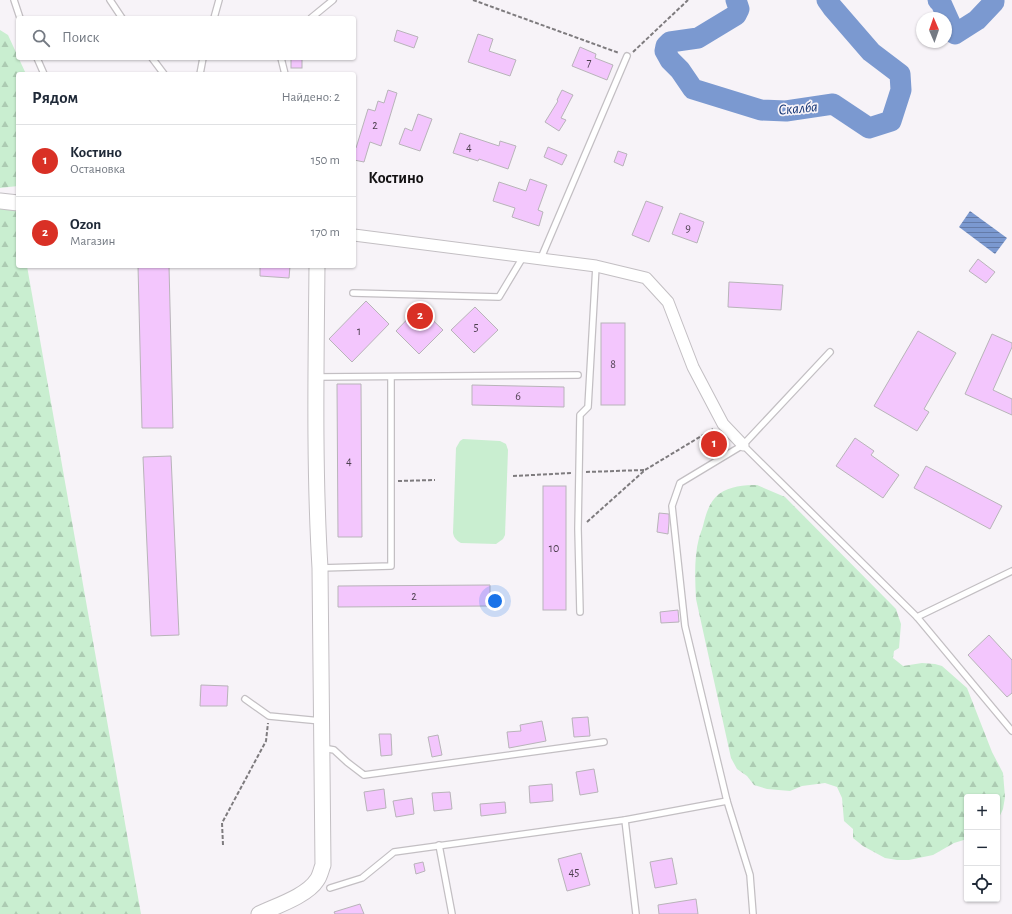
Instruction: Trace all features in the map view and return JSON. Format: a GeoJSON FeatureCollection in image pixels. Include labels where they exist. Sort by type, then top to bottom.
{"type":"FeatureCollection","features":[{"type":"Feature","properties":{"kind":"street"},"geometry":{"type":"LineString","coordinates":[[0,201],[16,203]]}},
{"type":"Feature","properties":{"kind":"street"},"geometry":{"type":"LineString","coordinates":[[356,235],[596,266],[646,278],[668,302],[693,367],[723,424],[743,445]]}},
{"type":"Feature","properties":{"kind":"street"},"geometry":{"type":"LineString","coordinates":[[259,914],[308,890],[317,880],[323,865],[320,568],[318,531],[316,377],[317,268]]}},
{"type":"Feature","properties":{"kind":"lane"},"geometry":{"type":"LineString","coordinates":[[14,0],[19,16]]}},
{"type":"Feature","properties":{"kind":"lane"},"geometry":{"type":"LineString","coordinates":[[110,0],[121,16]]}},
{"type":"Feature","properties":{"kind":"lane"},"geometry":{"type":"LineString","coordinates":[[215,16],[219,0]]}},
{"type":"Feature","properties":{"kind":"lane"},"geometry":{"type":"LineString","coordinates":[[313,16],[332,0]]}},
{"type":"Feature","properties":{"kind":"lane"},"geometry":{"type":"LineString","coordinates":[[541,258],[627,56]]}},
{"type":"Feature","properties":{"kind":"lane"},"geometry":{"type":"LineString","coordinates":[[38,60],[43,72]]}},
{"type":"Feature","properties":{"kind":"lane"},"geometry":{"type":"LineString","coordinates":[[154,60],[162,72]]}},
{"type":"Feature","properties":{"kind":"lane"},"geometry":{"type":"LineString","coordinates":[[200,72],[203,60]]}},
{"type":"Feature","properties":{"kind":"lane"},"geometry":{"type":"LineString","coordinates":[[282,60],[284,72]]}},
{"type":"Feature","properties":{"kind":"lane"},"geometry":{"type":"LineString","coordinates":[[352,293],[499,297],[523,257]]}},
{"type":"Feature","properties":{"kind":"lane"},"geometry":{"type":"LineString","coordinates":[[580,612],[578,529],[580,415],[588,406],[596,266]]}},
{"type":"Feature","properties":{"kind":"lane"},"geometry":{"type":"LineString","coordinates":[[753,914],[750,875],[726,801],[685,626],[672,506],[680,483],[743,445],[830,352]]}},
{"type":"Feature","properties":{"kind":"lane"},"geometry":{"type":"LineString","coordinates":[[316,377],[578,375]]}},
{"type":"Feature","properties":{"kind":"lane"},"geometry":{"type":"LineString","coordinates":[[320,568],[391,566],[391,377]]}},
{"type":"Feature","properties":{"kind":"lane"},"geometry":{"type":"LineString","coordinates":[[743,445],[917,617],[1012,731]]}},
{"type":"Feature","properties":{"kind":"lane"},"geometry":{"type":"LineString","coordinates":[[917,617],[1012,571]]}},
{"type":"Feature","properties":{"kind":"lane"},"geometry":{"type":"LineString","coordinates":[[245,699],[268,716],[321,721]]}},
{"type":"Feature","properties":{"kind":"lane"},"geometry":{"type":"LineString","coordinates":[[321,747],[334,750],[364,775],[604,742]]}},
{"type":"Feature","properties":{"kind":"lane"},"geometry":{"type":"LineString","coordinates":[[330,888],[362,878],[394,852],[625,820],[726,801]]}},
{"type":"Feature","properties":{"kind":"lane"},"geometry":{"type":"LineString","coordinates":[[625,820],[636,914]]}},
{"type":"Feature","properties":{"kind":"lane"},"geometry":{"type":"LineString","coordinates":[[439,845],[452,914]]}},
{"type":"Feature","properties":{"kind":"path"},"geometry":{"type":"LineString","coordinates":[[473,0],[627,56],[688,0]]}},
{"type":"Feature","properties":{"kind":"path"},"geometry":{"type":"LineString","coordinates":[[578,529],[645,470],[723,424]]}},
{"type":"Feature","properties":{"kind":"path"},"geometry":{"type":"LineString","coordinates":[[391,482],[435,480]]}},
{"type":"Feature","properties":{"kind":"path"},"geometry":{"type":"LineString","coordinates":[[222,845],[222,823],[266,741],[268,716]]}},
{"type":"Feature","properties":{"kind":"green space"},"geometry":{"type":"Polygon","coordinates":[[[0,30],[8,35],[16,52],[16,60],[20,60],[25,72],[16,72],[16,186],[0,188],[0,30]]]}},
{"type":"Feature","properties":{"kind":"green space"},"geometry":{"type":"Polygon","coordinates":[[[16,208],[16,268],[27,268],[141,914],[0,914],[0,209],[16,208]]]}},
{"type":"Feature","properties":{"kind":"green space"},"geometry":{"type":"Polygon","coordinates":[[[463,439],[500,441],[506,444],[508,450],[505,535],[503,539],[496,544],[461,543],[453,535],[456,448],[463,439]]]}},
{"type":"Feature","properties":{"kind":"green space"},"geometry":{"type":"Polygon","coordinates":[[[757,485],[785,497],[896,609],[901,624],[899,648],[894,651],[893,658],[903,666],[922,663],[942,666],[967,688],[992,752],[1003,773],[1005,797],[1003,809],[1000,816],[1000,794],[964,794],[964,840],[954,843],[933,855],[909,860],[885,858],[863,846],[853,838],[853,829],[844,821],[842,798],[837,787],[825,783],[802,786],[790,791],[767,789],[754,785],[747,776],[737,769],[731,758],[696,599],[695,576],[697,545],[710,504],[723,491],[742,486],[757,485]]]}},
{"type":"Feature","properties":{"kind":"water"},"geometry":{"type":"Polygon","coordinates":[[[970,211],[1007,238],[995,254],[959,227],[970,211]]]}},
{"type":"Feature","properties":{"kind":"building"},"geometry":{"type":"Polygon","coordinates":[[[397,30],[418,37],[414,48],[394,41],[397,30]]]}},
{"type":"Feature","properties":{"kind":"building"},"geometry":{"type":"Polygon","coordinates":[[[478,34],[493,39],[489,51],[516,60],[510,76],[468,62],[478,34]]]}},
{"type":"Feature","properties":{"kind":"building"},"geometry":{"type":"Polygon","coordinates":[[[580,47],[596,54],[595,58],[613,65],[607,80],[572,66],[580,47]]]}},
{"type":"Feature","properties":{"kind":"building"},"geometry":{"type":"Polygon","coordinates":[[[291,60],[302,60],[302,68],[291,68],[291,60]]]}},
{"type":"Feature","properties":{"kind":"building"},"geometry":{"type":"Polygon","coordinates":[[[388,90],[397,93],[381,146],[370,142],[364,162],[356,160],[356,148],[368,109],[375,111],[378,101],[384,103],[388,90]]]}},
{"type":"Feature","properties":{"kind":"building"},"geometry":{"type":"Polygon","coordinates":[[[562,90],[573,95],[561,118],[566,120],[559,131],[545,122],[558,101],[557,100],[562,90]]]}},
{"type":"Feature","properties":{"kind":"building"},"geometry":{"type":"Polygon","coordinates":[[[418,114],[432,119],[420,151],[399,144],[405,128],[412,131],[418,114]]]}},
{"type":"Feature","properties":{"kind":"building"},"geometry":{"type":"Polygon","coordinates":[[[460,133],[499,146],[500,141],[516,146],[508,169],[479,159],[478,161],[453,153],[460,133]]]}},
{"type":"Feature","properties":{"kind":"building"},"geometry":{"type":"Polygon","coordinates":[[[548,147],[567,155],[562,165],[544,157],[548,147]]]}},
{"type":"Feature","properties":{"kind":"building"},"geometry":{"type":"Polygon","coordinates":[[[618,151],[627,154],[623,166],[614,162],[618,151]]]}},
{"type":"Feature","properties":{"kind":"building"},"geometry":{"type":"Polygon","coordinates":[[[530,179],[547,185],[538,210],[543,212],[539,226],[512,217],[515,208],[493,201],[499,182],[526,191],[530,179]]]}},
{"type":"Feature","properties":{"kind":"building"},"geometry":{"type":"Polygon","coordinates":[[[646,201],[663,207],[649,242],[632,235],[646,201]]]}},
{"type":"Feature","properties":{"kind":"building"},"geometry":{"type":"Polygon","coordinates":[[[680,213],[704,222],[697,243],[672,234],[680,213]]]}},
{"type":"Feature","properties":{"kind":"building"},"geometry":{"type":"Polygon","coordinates":[[[978,259],[995,272],[986,283],[969,271],[978,259]]]}},
{"type":"Feature","properties":{"kind":"building"},"geometry":{"type":"Polygon","coordinates":[[[138,268],[169,268],[173,428],[142,428],[138,268]]]}},
{"type":"Feature","properties":{"kind":"building"},"geometry":{"type":"Polygon","coordinates":[[[260,268],[290,268],[289,278],[260,276],[260,268]]]}},
{"type":"Feature","properties":{"kind":"building"},"geometry":{"type":"Polygon","coordinates":[[[729,282],[783,285],[781,310],[728,307],[729,282]]]}},
{"type":"Feature","properties":{"kind":"building"},"geometry":{"type":"Polygon","coordinates":[[[366,301],[389,324],[352,362],[329,339],[366,301]]]}},
{"type":"Feature","properties":{"kind":"building"},"geometry":{"type":"Polygon","coordinates":[[[419,307],[443,330],[419,354],[396,331],[419,307]]]}},
{"type":"Feature","properties":{"kind":"building"},"geometry":{"type":"Polygon","coordinates":[[[475,307],[498,330],[474,353],[451,330],[475,307]]]}},
{"type":"Feature","properties":{"kind":"building"},"geometry":{"type":"Polygon","coordinates":[[[601,323],[625,323],[625,405],[601,405],[601,323]]]}},
{"type":"Feature","properties":{"kind":"building"},"geometry":{"type":"Polygon","coordinates":[[[918,331],[956,353],[924,409],[929,412],[917,431],[874,406],[918,331]]]}},
{"type":"Feature","properties":{"kind":"building"},"geometry":{"type":"Polygon","coordinates":[[[992,334],[1012,343],[1012,347],[993,390],[1012,399],[1012,415],[965,394],[992,334]]]}},
{"type":"Feature","properties":{"kind":"building"},"geometry":{"type":"Polygon","coordinates":[[[337,384],[361,384],[362,537],[338,537],[337,384]]]}},
{"type":"Feature","properties":{"kind":"building"},"geometry":{"type":"Polygon","coordinates":[[[472,385],[564,387],[564,407],[472,405],[472,385]]]}},
{"type":"Feature","properties":{"kind":"building"},"geometry":{"type":"Polygon","coordinates":[[[855,438],[874,451],[871,455],[899,475],[883,498],[836,466],[855,438]]]}},
{"type":"Feature","properties":{"kind":"building"},"geometry":{"type":"Polygon","coordinates":[[[171,456],[179,635],[151,636],[143,457],[171,456]]]}},
{"type":"Feature","properties":{"kind":"building"},"geometry":{"type":"Polygon","coordinates":[[[926,466],[1002,506],[990,529],[914,488],[926,466]]]}},
{"type":"Feature","properties":{"kind":"building"},"geometry":{"type":"Polygon","coordinates":[[[543,486],[566,486],[566,610],[543,610],[543,486]]]}},
{"type":"Feature","properties":{"kind":"building"},"geometry":{"type":"Polygon","coordinates":[[[659,513],[669,514],[668,534],[657,532],[659,513]]]}},
{"type":"Feature","properties":{"kind":"building"},"geometry":{"type":"Polygon","coordinates":[[[490,585],[490,606],[338,607],[338,586],[490,585]]]}},
{"type":"Feature","properties":{"kind":"building"},"geometry":{"type":"Polygon","coordinates":[[[678,610],[679,622],[661,623],[660,612],[678,610]]]}},
{"type":"Feature","properties":{"kind":"building"},"geometry":{"type":"Polygon","coordinates":[[[989,635],[1012,660],[1012,693],[1007,697],[968,655],[989,635]]]}},
{"type":"Feature","properties":{"kind":"building"},"geometry":{"type":"Polygon","coordinates":[[[201,685],[228,686],[227,706],[200,706],[201,685]]]}},
{"type":"Feature","properties":{"kind":"building"},"geometry":{"type":"Polygon","coordinates":[[[588,717],[590,736],[574,737],[572,718],[588,717]]]}},
{"type":"Feature","properties":{"kind":"building"},"geometry":{"type":"Polygon","coordinates":[[[542,721],[546,741],[509,748],[507,732],[521,731],[520,725],[542,721]]]}},
{"type":"Feature","properties":{"kind":"building"},"geometry":{"type":"Polygon","coordinates":[[[379,734],[391,734],[392,755],[381,756],[379,734]]]}},
{"type":"Feature","properties":{"kind":"building"},"geometry":{"type":"Polygon","coordinates":[[[438,735],[442,755],[432,757],[428,737],[438,735]]]}},
{"type":"Feature","properties":{"kind":"building"},"geometry":{"type":"Polygon","coordinates":[[[594,769],[598,792],[580,795],[576,772],[594,769]]]}},
{"type":"Feature","properties":{"kind":"building"},"geometry":{"type":"Polygon","coordinates":[[[552,784],[553,801],[530,803],[529,786],[552,784]]]}},
{"type":"Feature","properties":{"kind":"building"},"geometry":{"type":"Polygon","coordinates":[[[384,789],[386,808],[367,811],[364,792],[384,789]]]}},
{"type":"Feature","properties":{"kind":"building"},"geometry":{"type":"Polygon","coordinates":[[[450,792],[452,809],[434,811],[432,793],[450,792]]]}},
{"type":"Feature","properties":{"kind":"building"},"geometry":{"type":"Polygon","coordinates":[[[412,798],[414,814],[396,817],[393,801],[412,798]]]}},
{"type":"Feature","properties":{"kind":"building"},"geometry":{"type":"Polygon","coordinates":[[[505,802],[506,813],[481,816],[480,804],[505,802]]]}},
{"type":"Feature","properties":{"kind":"building"},"geometry":{"type":"Polygon","coordinates":[[[581,853],[590,885],[567,891],[558,859],[581,853]]]}},
{"type":"Feature","properties":{"kind":"building"},"geometry":{"type":"Polygon","coordinates":[[[672,858],[677,884],[655,888],[650,862],[672,858]]]}},
{"type":"Feature","properties":{"kind":"building"},"geometry":{"type":"Polygon","coordinates":[[[423,862],[425,871],[416,874],[414,864],[423,862]]]}},
{"type":"Feature","properties":{"kind":"building"},"geometry":{"type":"Polygon","coordinates":[[[696,899],[698,914],[659,914],[658,905],[696,899]]]}},
{"type":"Feature","properties":{"kind":"building"},"geometry":{"type":"Polygon","coordinates":[[[360,904],[364,914],[335,914],[334,912],[360,904]]]}},
{"type":"Feature","properties":{"kind":"waterway","name":"Скалба"},"geometry":{"type":"LineString","coordinates":[[736,0],[739,9],[736,15],[698,38],[670,42],[666,46],[665,51],[670,60],[680,70],[693,89],[761,110],[786,111],[833,104],[869,128],[891,121],[901,90],[900,74],[871,52],[827,0]]}},
{"type":"Feature","properties":{"kind":"waterway","name":"Скалба"},"geometry":{"type":"LineString","coordinates":[[938,0],[941,3],[955,34],[977,20],[994,2],[994,0]]}},
{"type":"Feature","properties":{"kind":"place","name":"Ozon"},"geometry":{"type":"Point","coordinates":[420,316]}},
{"type":"Feature","properties":{"kind":"place","name":"Костино"},"geometry":{"type":"Point","coordinates":[714,444]}},
{"type":"Feature","properties":{"kind":"district","name":"Костино"},"geometry":{"type":"Point","coordinates":[396,177]}}]}
